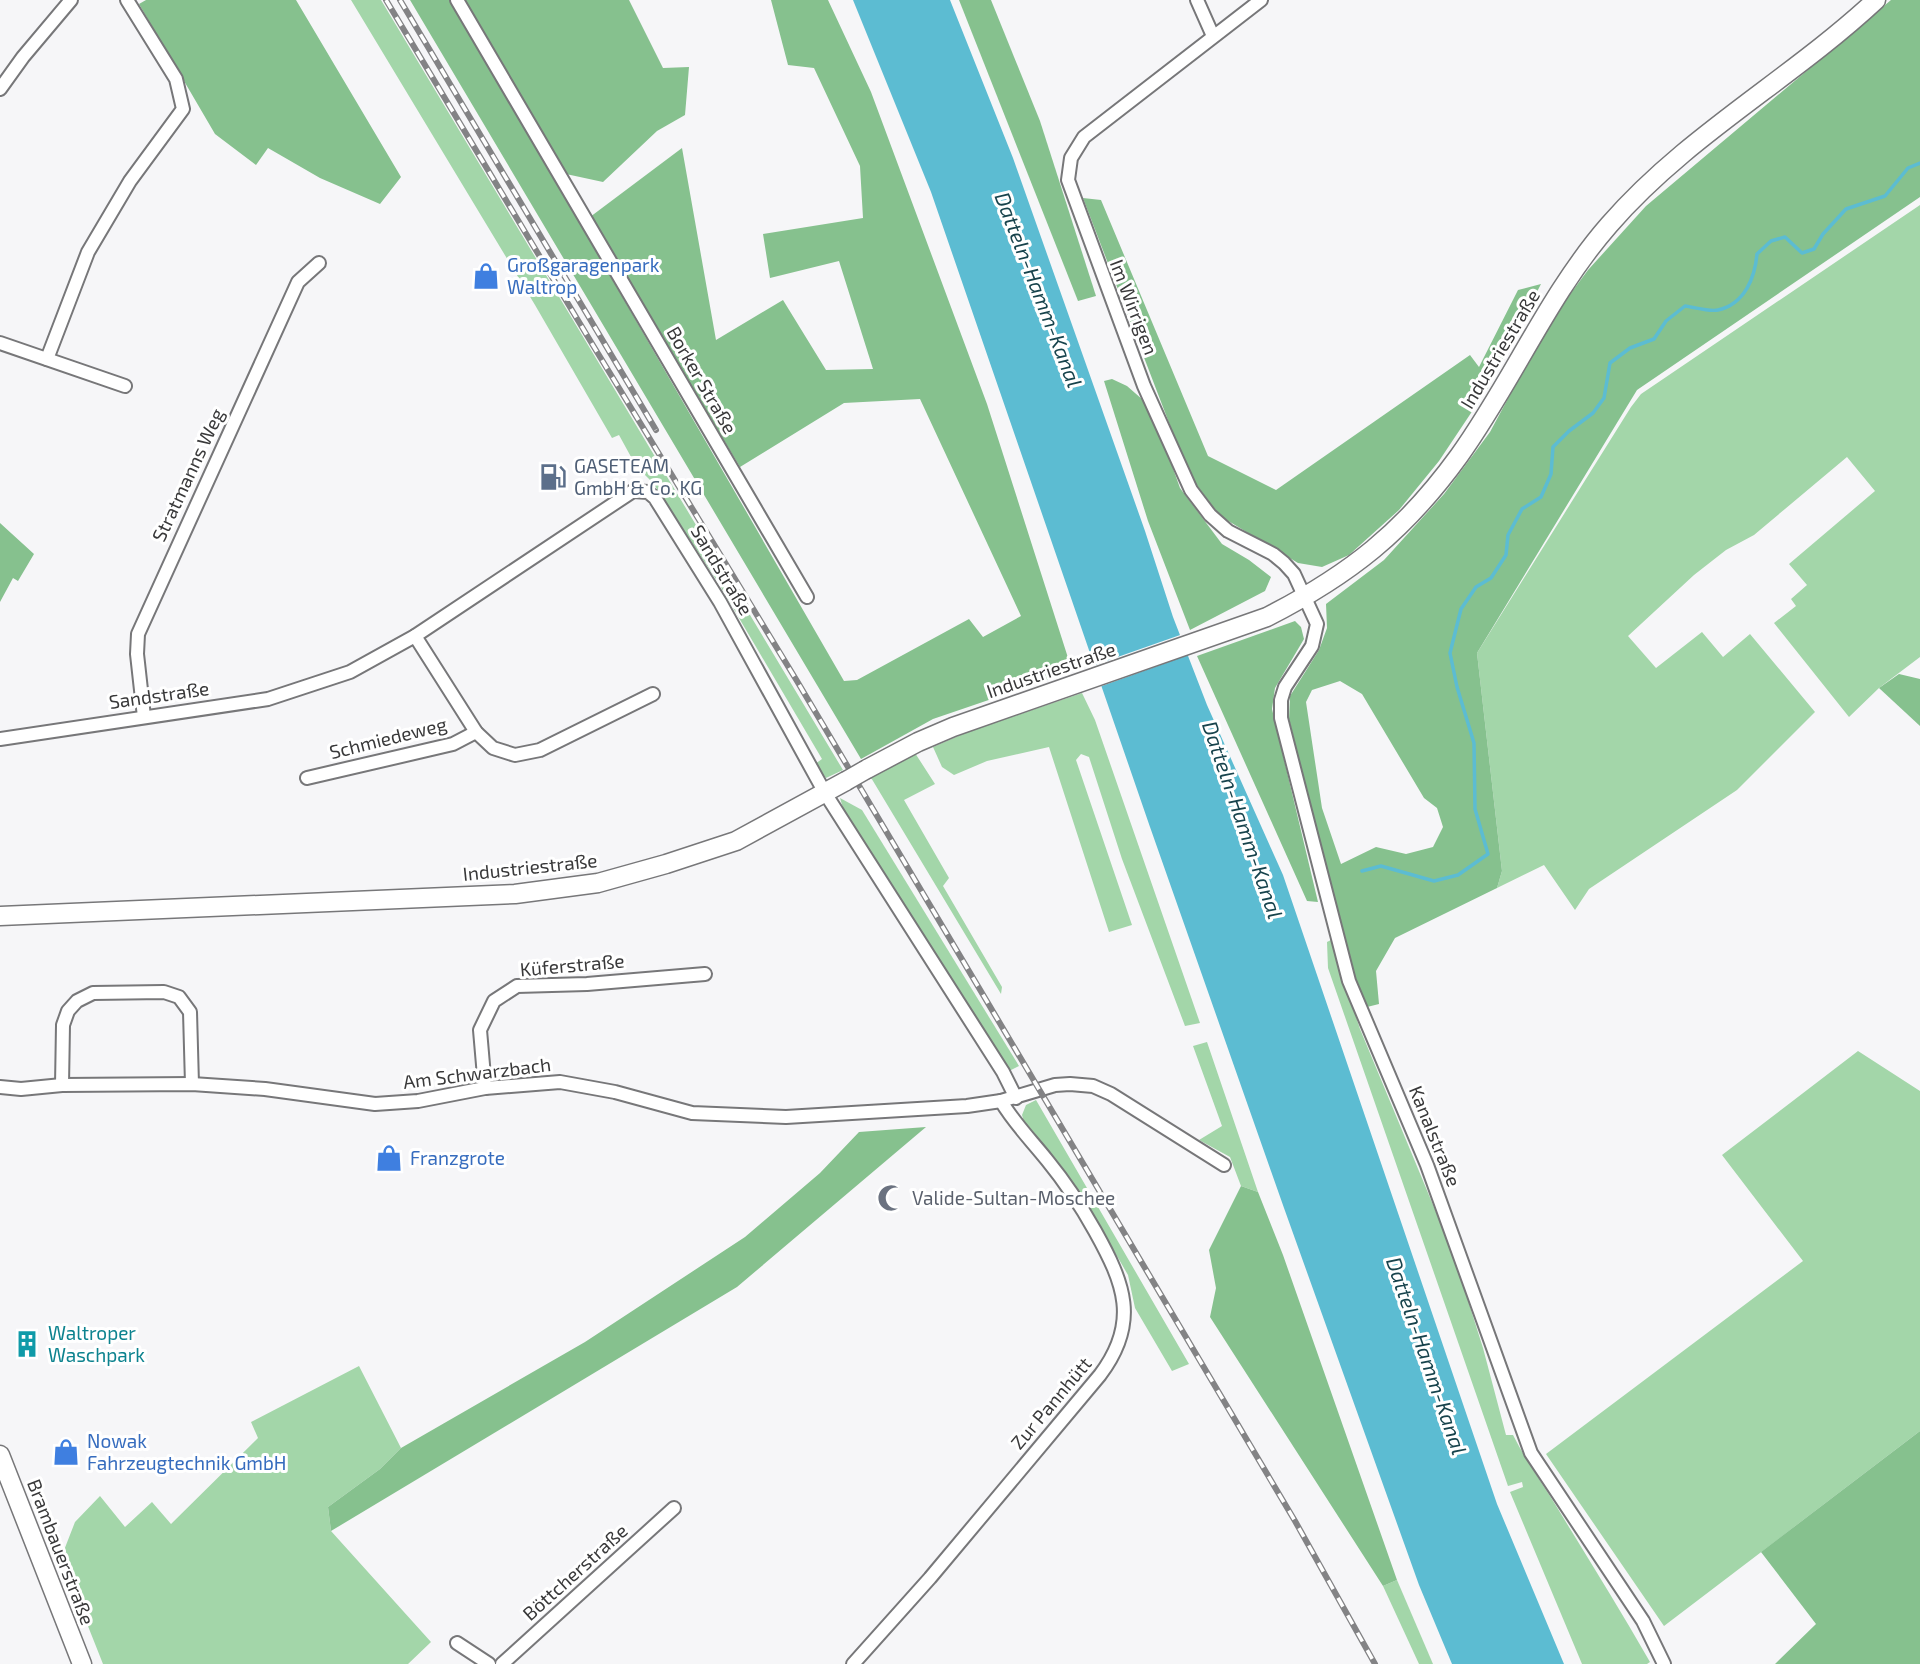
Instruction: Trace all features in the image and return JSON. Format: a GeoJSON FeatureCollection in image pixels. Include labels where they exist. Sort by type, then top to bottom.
{"type":"FeatureCollection","features":[{"type":"Feature","properties":{"kind":"main road","name":"Industriestraße"},"geometry":{"type":"LineString","coordinates":[[0,916],[515,894],[598,883],[736,841],[918,742],[953,727],[1266,617],[1347,572],[1373,551],[1430,494],[1475,431],[1567,278],[1641,190],[1718,123],[1876,0]]}},
{"type":"Feature","properties":{"kind":"main road","name":"Brambauerstraße"},"geometry":{"type":"LineString","coordinates":[[0,1455],[82,1664]]}},
{"type":"Feature","properties":{"kind":"street"},"geometry":{"type":"LineString","coordinates":[[0,89],[30,48],[71,0]]}},
{"type":"Feature","properties":{"kind":"street"},"geometry":{"type":"LineString","coordinates":[[47,359],[88,252],[130,181],[183,109],[176,79],[127,0]]}},
{"type":"Feature","properties":{"kind":"street","name":"Borker Straße"},"geometry":{"type":"LineString","coordinates":[[457,0],[807,597]]}},
{"type":"Feature","properties":{"kind":"street"},"geometry":{"type":"LineString","coordinates":[[1197,0],[1213,36]]}},
{"type":"Feature","properties":{"kind":"street","name":"Im Wirrigen"},"geometry":{"type":"LineString","coordinates":[[1261,0],[1084,137],[1071,158],[1068,180],[1144,386],[1191,489],[1210,515],[1228,531],[1273,554],[1284,563],[1294,574],[1306,597]]}},
{"type":"Feature","properties":{"kind":"street","name":"Stratmanns Weg"},"geometry":{"type":"LineString","coordinates":[[144,717],[137,654],[138,634],[298,282],[319,263]]}},
{"type":"Feature","properties":{"kind":"street"},"geometry":{"type":"LineString","coordinates":[[0,343],[125,386]]}},
{"type":"Feature","properties":{"kind":"street","name":"Sandstraße"},"geometry":{"type":"LineString","coordinates":[[0,739],[268,699],[350,672],[415,636],[633,491],[648,492],[655,498],[720,602],[825,793],[1003,1072],[1016,1098]]}},
{"type":"Feature","properties":{"kind":"street","name":"Kanalstraße"},"geometry":{"type":"LineString","coordinates":[[1306,597],[1317,624],[1315,635],[1306,658],[1291,675],[1285,687],[1281,700],[1281,718],[1349,981],[1427,1165],[1531,1453],[1643,1621],[1664,1664]]}},
{"type":"Feature","properties":{"kind":"street","name":"Schmiedeweg"},"geometry":{"type":"LineString","coordinates":[[415,636],[476,732],[493,748],[515,755],[540,750],[653,694]]}},
{"type":"Feature","properties":{"kind":"street","name":"Schmiedeweg"},"geometry":{"type":"LineString","coordinates":[[307,778],[453,744],[476,732]]}},
{"type":"Feature","properties":{"kind":"street","name":"Küferstraße"},"geometry":{"type":"LineString","coordinates":[[485,1088],[480,1030],[494,1001],[517,986],[587,984],[705,974]]}},
{"type":"Feature","properties":{"kind":"street"},"geometry":{"type":"LineString","coordinates":[[62,1085],[63,1025],[68,1011],[77,1001],[93,993],[164,992],[179,997],[190,1012],[192,1084]]}},
{"type":"Feature","properties":{"kind":"street","name":"Am Schwarzbach"},"geometry":{"type":"LineString","coordinates":[[0,1087],[20,1089],[62,1085],[192,1084],[265,1089],[375,1104],[418,1101],[485,1088],[560,1082],[615,1092],[692,1113],[786,1117],[967,1106],[1016,1098],[1055,1085],[1093,1086],[1111,1094],[1224,1166]]}},
{"type":"Feature","properties":{"kind":"street","name":"Zur Pannhütt"},"geometry":{"type":"LineString","coordinates":[[853,1664],[1100,1375],[1109,1363],[1123,1328],[1121,1285],[1112,1263],[1079,1204],[1048,1161],[1011,1119],[1001,1101]]}},
{"type":"Feature","properties":{"kind":"street","name":"Böttcherstraße"},"geometry":{"type":"LineString","coordinates":[[502,1664],[674,1508]]}},
{"type":"Feature","properties":{"kind":"street"},"geometry":{"type":"LineString","coordinates":[[457,1643],[489,1664]]}},
{"type":"Feature","properties":{"kind":"green space"},"geometry":{"type":"Polygon","coordinates":[[[146,0],[296,0],[401,177],[380,204],[320,178],[268,148],[256,165],[215,134],[139,4],[146,0]]]}},
{"type":"Feature","properties":{"kind":"green space"},"geometry":{"type":"Polygon","coordinates":[[[351,0],[381,0],[843,770],[826,778],[815,764],[822,759],[719,584],[653,483],[636,466],[619,435],[612,438],[351,0]]]}},
{"type":"Feature","properties":{"kind":"green space"},"geometry":{"type":"Polygon","coordinates":[[[410,0],[451,0],[844,681],[857,680],[969,619],[983,637],[1021,616],[920,399],[844,403],[740,467],[590,217],[682,148],[716,340],[783,300],[826,370],[873,369],[839,261],[770,278],[763,234],[863,218],[860,166],[814,68],[788,65],[771,0],[828,0],[871,92],[987,404],[1070,664],[1047,680],[933,719],[861,759],[410,0]]]}},
{"type":"Feature","properties":{"kind":"green space"},"geometry":{"type":"Polygon","coordinates":[[[464,0],[629,0],[663,68],[689,67],[685,115],[657,131],[603,182],[566,174],[464,0]]]}},
{"type":"Feature","properties":{"kind":"green space"},"geometry":{"type":"Polygon","coordinates":[[[959,0],[991,0],[1040,121],[1096,296],[1078,301],[959,0]]]}},
{"type":"Feature","properties":{"kind":"green space"},"geometry":{"type":"Polygon","coordinates":[[[1891,0],[1920,0],[1920,197],[1637,390],[1477,653],[1502,871],[1497,888],[1395,938],[1376,971],[1379,1004],[1367,1007],[1350,966],[1289,719],[1290,696],[1319,650],[1327,628],[1326,604],[1384,560],[1444,494],[1490,432],[1548,324],[1588,270],[1646,206],[1891,0]],[[1340,681],[1312,690],[1306,702],[1322,808],[1341,864],[1376,847],[1406,854],[1433,847],[1443,827],[1437,808],[1424,798],[1362,694],[1340,681]]]}},
{"type":"Feature","properties":{"kind":"green space"},"geometry":{"type":"Polygon","coordinates":[[[1083,198],[1101,200],[1208,456],[1276,490],[1470,355],[1479,367],[1518,290],[1541,284],[1489,386],[1439,461],[1399,510],[1349,555],[1322,567],[1298,563],[1220,516],[1189,475],[1083,198]]]}},
{"type":"Feature","properties":{"kind":"green space"},"geometry":{"type":"Polygon","coordinates":[[[1920,205],[1920,657],[1879,688],[1849,717],[1774,623],[1796,606],[1791,599],[1807,585],[1789,564],[1875,491],[1847,457],[1754,535],[1726,550],[1694,575],[1628,636],[1656,668],[1702,632],[1723,657],[1750,634],[1815,712],[1737,790],[1589,889],[1575,910],[1544,865],[1497,888],[1502,871],[1477,653],[1641,394],[1920,205]]]}},
{"type":"Feature","properties":{"kind":"green space"},"geometry":{"type":"Polygon","coordinates":[[[1112,379],[1127,386],[1151,407],[1180,488],[1222,544],[1271,577],[1265,591],[1190,630],[1148,521],[1104,381],[1112,379]]]}},
{"type":"Feature","properties":{"kind":"green space"},"geometry":{"type":"Polygon","coordinates":[[[0,523],[34,554],[18,581],[13,578],[0,602],[0,523]]]}},
{"type":"Feature","properties":{"kind":"green space"},"geometry":{"type":"Polygon","coordinates":[[[1295,621],[1301,627],[1304,639],[1275,688],[1272,709],[1318,902],[1307,901],[1197,656],[1295,621]]]}},
{"type":"Feature","properties":{"kind":"green space"},"geometry":{"type":"Polygon","coordinates":[[[1899,674],[1920,679],[1920,726],[1879,688],[1899,674]]]}},
{"type":"Feature","properties":{"kind":"green space"},"geometry":{"type":"Polygon","coordinates":[[[1082,693],[1095,720],[1200,1023],[1185,1026],[1122,859],[1089,757],[1081,754],[1076,760],[1132,925],[1109,932],[1049,747],[987,761],[954,775],[942,767],[933,747],[970,731],[1082,693]]]}},
{"type":"Feature","properties":{"kind":"green space"},"geometry":{"type":"Polygon","coordinates":[[[915,753],[935,784],[904,800],[949,878],[943,886],[1002,987],[1001,994],[870,776],[915,753]]]}},
{"type":"Feature","properties":{"kind":"green space"},"geometry":{"type":"Polygon","coordinates":[[[840,798],[862,810],[1019,1066],[1007,1072],[846,818],[840,798]]]}},
{"type":"Feature","properties":{"kind":"green space"},"geometry":{"type":"Polygon","coordinates":[[[1331,940],[1360,1029],[1453,1253],[1483,1348],[1506,1435],[1513,1435],[1639,1643],[1650,1662],[1647,1664],[1582,1664],[1510,1492],[1523,1487],[1522,1482],[1508,1486],[1328,968],[1327,942],[1331,940]]]}},
{"type":"Feature","properties":{"kind":"green space"},"geometry":{"type":"Polygon","coordinates":[[[1207,1042],[1258,1192],[1241,1186],[1230,1157],[1199,1140],[1222,1126],[1193,1046],[1207,1042]]]}},
{"type":"Feature","properties":{"kind":"green space"},"geometry":{"type":"Polygon","coordinates":[[[1858,1051],[1920,1091],[1920,1431],[1664,1626],[1546,1454],[1803,1261],[1722,1155],[1858,1051]]]}},
{"type":"Feature","properties":{"kind":"green space"},"geometry":{"type":"Polygon","coordinates":[[[1036,1100],[1189,1364],[1172,1371],[1135,1308],[1128,1275],[1080,1192],[1025,1125],[1022,1115],[1026,1105],[1036,1100]]]}},
{"type":"Feature","properties":{"kind":"green space"},"geometry":{"type":"Polygon","coordinates":[[[926,1127],[737,1287],[331,1531],[328,1507],[380,1469],[401,1448],[585,1342],[745,1237],[820,1173],[859,1132],[926,1127]]]}},
{"type":"Feature","properties":{"kind":"green space"},"geometry":{"type":"Polygon","coordinates":[[[1241,1186],[1258,1192],[1283,1255],[1397,1580],[1383,1586],[1210,1317],[1216,1288],[1209,1250],[1241,1186]]]}},
{"type":"Feature","properties":{"kind":"green space"},"geometry":{"type":"Polygon","coordinates":[[[359,1366],[401,1448],[380,1469],[328,1507],[331,1531],[431,1642],[408,1664],[103,1664],[61,1558],[75,1522],[100,1496],[125,1527],[152,1502],[171,1524],[258,1438],[251,1422],[359,1366]]]}},
{"type":"Feature","properties":{"kind":"green space"},"geometry":{"type":"Polygon","coordinates":[[[1920,1431],[1920,1664],[1775,1664],[1816,1624],[1761,1552],[1920,1431]]]}},
{"type":"Feature","properties":{"kind":"green space"},"geometry":{"type":"Polygon","coordinates":[[[1397,1580],[1433,1664],[1419,1664],[1383,1586],[1397,1580]]]}},
{"type":"Feature","properties":{"kind":"water","name":"Datteln-Hamm-Kanal"},"geometry":{"type":"Polygon","coordinates":[[[853,0],[950,0],[1013,158],[1173,617],[1207,705],[1283,875],[1497,1504],[1564,1664],[1452,1664],[1419,1585],[1284,1208],[931,192],[853,0]]]}},
{"type":"Feature","properties":{"kind":"pier"},"geometry":{"type":"Polygon","coordinates":[[[1183,634],[1191,654],[1099,687],[1092,666],[1183,634]]]}},
{"type":"Feature","properties":{"kind":"waterway"},"geometry":{"type":"LineString","coordinates":[[1362,871],[1381,866],[1434,881],[1458,875],[1488,854],[1475,809],[1474,743],[1450,653],[1461,609],[1476,587],[1491,578],[1506,555],[1508,535],[1522,509],[1541,497],[1551,474],[1553,447],[1593,413],[1604,398],[1610,363],[1630,348],[1654,339],[1666,321],[1685,306],[1718,310],[1735,302],[1742,296],[1751,280],[1757,254],[1771,241],[1785,237],[1802,253],[1814,249],[1823,234],[1846,209],[1885,196],[1908,168],[1920,163]]}},
{"type":"Feature","properties":{"kind":"railway"},"geometry":{"type":"LineString","coordinates":[[386,0],[797,681],[1295,1521],[1375,1664]]}},
{"type":"Feature","properties":{"kind":"railway"},"geometry":{"type":"LineString","coordinates":[[400,0],[656,430]]}},
{"type":"Feature","properties":{"kind":"place","name":"Großgaragenpark Waltrop"},"geometry":{"type":"Point","coordinates":[486,276]}},
{"type":"Feature","properties":{"kind":"place","name":"GASETEAM GmbH & Co. KG"},"geometry":{"type":"Point","coordinates":[553,477]}},
{"type":"Feature","properties":{"kind":"place","name":"Franzgrote"},"geometry":{"type":"Point","coordinates":[389,1158]}},
{"type":"Feature","properties":{"kind":"place","name":"Valide-Sultan-Moschee"},"geometry":{"type":"Point","coordinates":[891,1198]}},
{"type":"Feature","properties":{"kind":"place","name":"Waltroper Waschpark"},"geometry":{"type":"Point","coordinates":[27,1344]}},
{"type":"Feature","properties":{"kind":"place","name":"Nowak Fahrzeugtechnik GmbH"},"geometry":{"type":"Point","coordinates":[66,1452]}}]}
